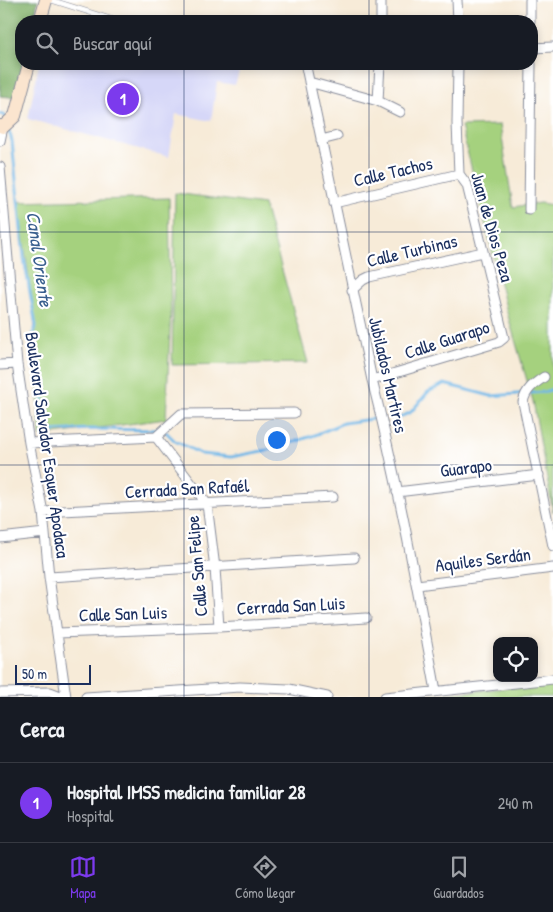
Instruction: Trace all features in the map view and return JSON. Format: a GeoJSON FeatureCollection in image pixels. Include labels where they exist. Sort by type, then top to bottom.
{"type":"FeatureCollection","features":[{"type":"Feature","properties":{"kind":"main road"},"geometry":{"type":"LineString","coordinates":[[42,15],[46,0]]}},
{"type":"Feature","properties":{"kind":"main road"},"geometry":{"type":"LineString","coordinates":[[2,127],[14,116],[27,70]]}},
{"type":"Feature","properties":{"kind":"street"},"geometry":{"type":"LineString","coordinates":[[381,0],[381,15]]}},
{"type":"Feature","properties":{"kind":"street"},"geometry":{"type":"LineString","coordinates":[[457,0],[458,15]]}},
{"type":"Feature","properties":{"kind":"street"},"geometry":{"type":"LineString","coordinates":[[530,0],[530,15]]}},
{"type":"Feature","properties":{"kind":"street"},"geometry":{"type":"LineString","coordinates":[[538,47],[553,46]]}},
{"type":"Feature","properties":{"kind":"street","name":"Jubilados Martires"},"geometry":{"type":"LineString","coordinates":[[307,70],[352,290],[385,430],[417,584],[436,691]]}},
{"type":"Feature","properties":{"kind":"street"},"geometry":{"type":"LineString","coordinates":[[378,101],[380,70]]}},
{"type":"Feature","properties":{"kind":"street","name":"Juan de Dios Peza"},"geometry":{"type":"LineString","coordinates":[[458,70],[459,174],[467,185],[504,338]]}},
{"type":"Feature","properties":{"kind":"street"},"geometry":{"type":"LineString","coordinates":[[529,210],[531,70]]}},
{"type":"Feature","properties":{"kind":"street"},"geometry":{"type":"LineString","coordinates":[[309,82],[378,101],[400,112]]}},
{"type":"Feature","properties":{"kind":"street"},"geometry":{"type":"LineString","coordinates":[[0,141],[2,127]]}},
{"type":"Feature","properties":{"kind":"street"},"geometry":{"type":"LineString","coordinates":[[321,140],[338,136]]}},
{"type":"Feature","properties":{"kind":"street","name":"Boulevard Salvador Esquer Apodaca"},"geometry":{"type":"LineString","coordinates":[[0,168],[3,243],[17,364],[29,443],[43,512],[64,697]]}},
{"type":"Feature","properties":{"kind":"street","name":"Calle Tachos"},"geometry":{"type":"LineString","coordinates":[[334,202],[459,174]]}},
{"type":"Feature","properties":{"kind":"street","name":"Calle Turbinas"},"geometry":{"type":"LineString","coordinates":[[352,290],[369,277],[483,252]]}},
{"type":"Feature","properties":{"kind":"street","name":"Calle Guarapo"},"geometry":{"type":"LineString","coordinates":[[372,380],[499,342],[504,338]]}},
{"type":"Feature","properties":{"kind":"street"},"geometry":{"type":"LineString","coordinates":[[0,365],[17,364]]}},
{"type":"Feature","properties":{"kind":"street"},"geometry":{"type":"LineString","coordinates":[[544,377],[525,393],[523,402],[553,546]]}},
{"type":"Feature","properties":{"kind":"street"},"geometry":{"type":"LineString","coordinates":[[29,443],[156,437],[181,414],[294,413]]}},
{"type":"Feature","properties":{"kind":"street","name":"Calle San Felipe"},"geometry":{"type":"LineString","coordinates":[[156,437],[208,504],[219,627]]}},
{"type":"Feature","properties":{"kind":"street","name":"Guarapo"},"geometry":{"type":"LineString","coordinates":[[397,492],[539,475]]}},
{"type":"Feature","properties":{"kind":"street","name":"Cerrada San Rafaél"},"geometry":{"type":"LineString","coordinates":[[43,512],[333,497]]}},
{"type":"Feature","properties":{"kind":"street"},"geometry":{"type":"LineString","coordinates":[[0,538],[45,533]]}},
{"type":"Feature","properties":{"kind":"street"},"geometry":{"type":"LineString","coordinates":[[49,577],[354,558]]}},
{"type":"Feature","properties":{"kind":"street","name":"Aquiles Serdán"},"geometry":{"type":"LineString","coordinates":[[417,584],[553,568]]}},
{"type":"Feature","properties":{"kind":"street","name":"Cerrada San Luis"},"geometry":{"type":"LineString","coordinates":[[219,627],[366,618]]}},
{"type":"Feature","properties":{"kind":"street","name":"Calle San Luis"},"geometry":{"type":"LineString","coordinates":[[58,633],[219,627]]}},
{"type":"Feature","properties":{"kind":"street"},"geometry":{"type":"LineString","coordinates":[[385,697],[553,679]]}},
{"type":"Feature","properties":{"kind":"street"},"geometry":{"type":"LineString","coordinates":[[86,697],[240,687],[289,690],[327,697]]}},
{"type":"Feature","properties":{"kind":"street"},"geometry":{"type":"LineString","coordinates":[[0,693],[50,692],[64,697]]}},
{"type":"Feature","properties":{"kind":"lane"},"geometry":{"type":"LineString","coordinates":[[51,0],[98,15]]}},
{"type":"Feature","properties":{"kind":"shaded area"},"geometry":{"type":"Polygon","coordinates":[[[38,70],[240,70],[235,85],[217,82],[211,121],[176,114],[169,157],[28,119],[38,70]]]}},
{"type":"Feature","properties":{"kind":"green space"},"geometry":{"type":"Polygon","coordinates":[[[0,0],[38,0],[35,15],[15,15],[15,70],[25,70],[20,98],[0,96],[0,0]]]}},
{"type":"Feature","properties":{"kind":"green space"},"geometry":{"type":"Polygon","coordinates":[[[500,125],[513,207],[540,203],[553,205],[553,512],[533,401],[508,316],[461,126],[500,125]]]}},
{"type":"Feature","properties":{"kind":"green space"},"geometry":{"type":"Polygon","coordinates":[[[175,193],[264,205],[308,363],[172,365],[175,193]]]}},
{"type":"Feature","properties":{"kind":"green space"},"geometry":{"type":"Polygon","coordinates":[[[169,198],[171,311],[166,419],[40,436],[34,314],[18,202],[169,198]]]}},
{"type":"Feature","properties":{"kind":"green space"},"geometry":{"type":"Polygon","coordinates":[[[553,683],[553,697],[418,697],[553,683]]]}},
{"type":"Feature","properties":{"kind":"waterway","name":"Canal Oriente"},"geometry":{"type":"LineString","coordinates":[[0,114],[4,115],[6,119]]}},
{"type":"Feature","properties":{"kind":"waterway","name":"Canal Oriente"},"geometry":{"type":"LineString","coordinates":[[8,128],[12,141],[24,258],[36,326],[32,339],[33,357],[39,365],[46,382],[43,397],[43,417],[50,431],[90,429],[159,430]]}},
{"type":"Feature","properties":{"kind":"waterway","name":"Canal Oriente"},"geometry":{"type":"LineString","coordinates":[[394,420],[411,412],[428,392],[444,384],[491,396],[544,392],[553,389]]}},
{"type":"Feature","properties":{"kind":"waterway","name":"Canal Oriente"},"geometry":{"type":"LineString","coordinates":[[165,431],[175,441],[201,454],[231,457],[273,449],[343,423],[372,419]]}},
{"type":"Feature","properties":{"kind":"place","name":"Hospital IMSS medicina familiar 28"},"geometry":{"type":"Point","coordinates":[123,99]}}]}
